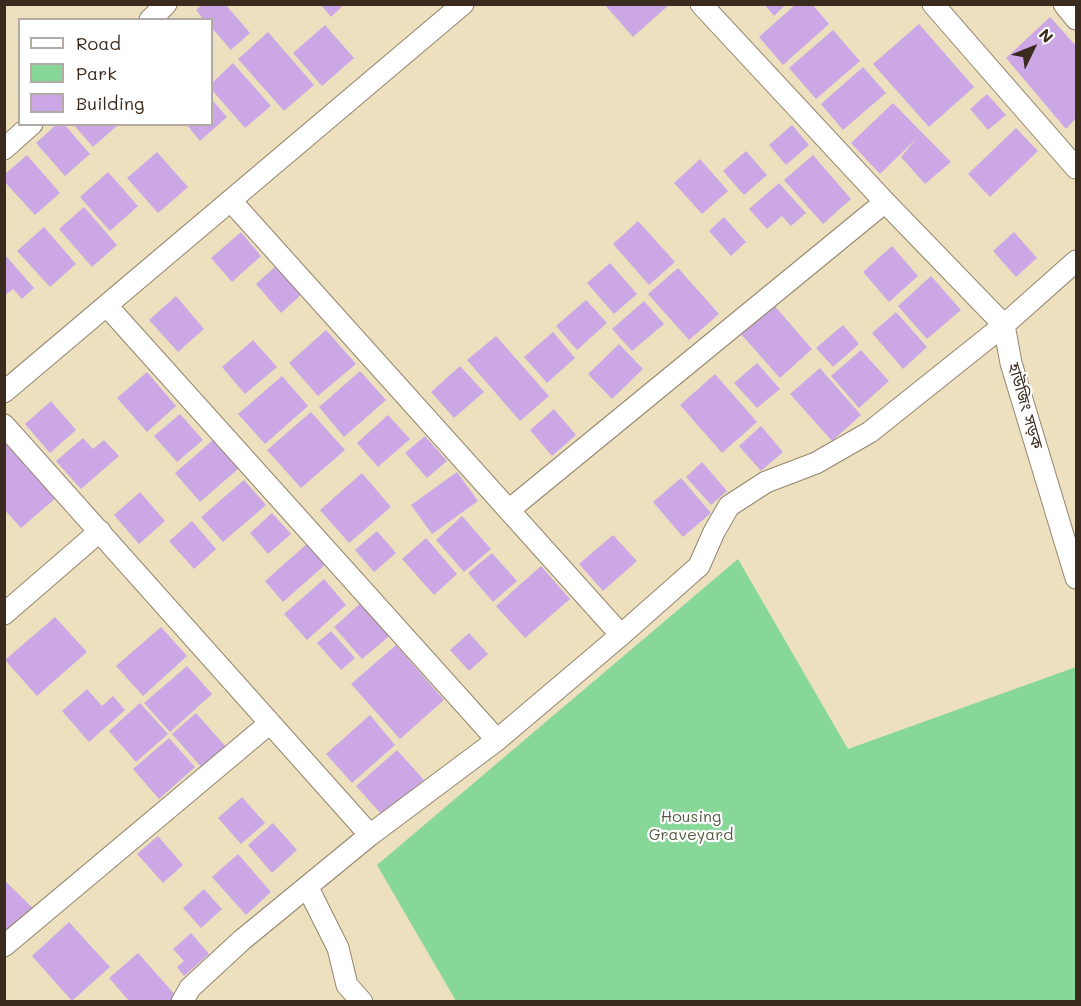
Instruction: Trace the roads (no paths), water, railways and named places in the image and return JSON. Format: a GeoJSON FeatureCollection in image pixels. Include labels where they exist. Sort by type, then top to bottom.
{"type":"FeatureCollection","features":[{"type":"Feature","properties":{"kind":"street"},"geometry":{"type":"LineString","coordinates":[[152,18],[166,4]]}},
{"type":"Feature","properties":{"kind":"street"},"geometry":{"type":"LineString","coordinates":[[4,392],[463,4]]}},
{"type":"Feature","properties":{"kind":"street"},"geometry":{"type":"LineString","coordinates":[[701,4],[885,201],[1005,325]]}},
{"type":"Feature","properties":{"kind":"street"},"geometry":{"type":"LineString","coordinates":[[933,4],[1077,168]]}},
{"type":"Feature","properties":{"kind":"street"},"geometry":{"type":"LineString","coordinates":[[1064,4],[1077,19]]}},
{"type":"Feature","properties":{"kind":"street"},"geometry":{"type":"LineString","coordinates":[[5,149],[30,126]]}},
{"type":"Feature","properties":{"kind":"street"},"geometry":{"type":"LineString","coordinates":[[231,201],[621,635]]}},
{"type":"Feature","properties":{"kind":"street"},"geometry":{"type":"LineString","coordinates":[[509,510],[885,201]]}},
{"type":"Feature","properties":{"kind":"street"},"geometry":{"type":"LineString","coordinates":[[182,1002],[190,988],[242,940],[370,835],[497,740],[699,566],[729,506],[766,482],[816,463],[870,432],[1005,325],[1077,261]]}},
{"type":"Feature","properties":{"kind":"street"},"geometry":{"type":"LineString","coordinates":[[107,306],[497,740]]}},
{"type":"Feature","properties":{"kind":"street","name":"হাউজিং সড়ক"},"geometry":{"type":"LineString","coordinates":[[1005,325],[1011,363],[1077,578]]}},
{"type":"Feature","properties":{"kind":"street"},"geometry":{"type":"LineString","coordinates":[[4,424],[370,835]]}},
{"type":"Feature","properties":{"kind":"street"},"geometry":{"type":"LineString","coordinates":[[4,614],[100,531]]}},
{"type":"Feature","properties":{"kind":"street"},"geometry":{"type":"LineString","coordinates":[[4,946],[270,723]]}},
{"type":"Feature","properties":{"kind":"street"},"geometry":{"type":"LineString","coordinates":[[308,888],[338,948],[347,985],[362,1002]]}},
{"type":"Feature","properties":{"kind":"park label","name":"Housing Graveyard"},"geometry":{"type":"Point","coordinates":[691,826]}}]}
